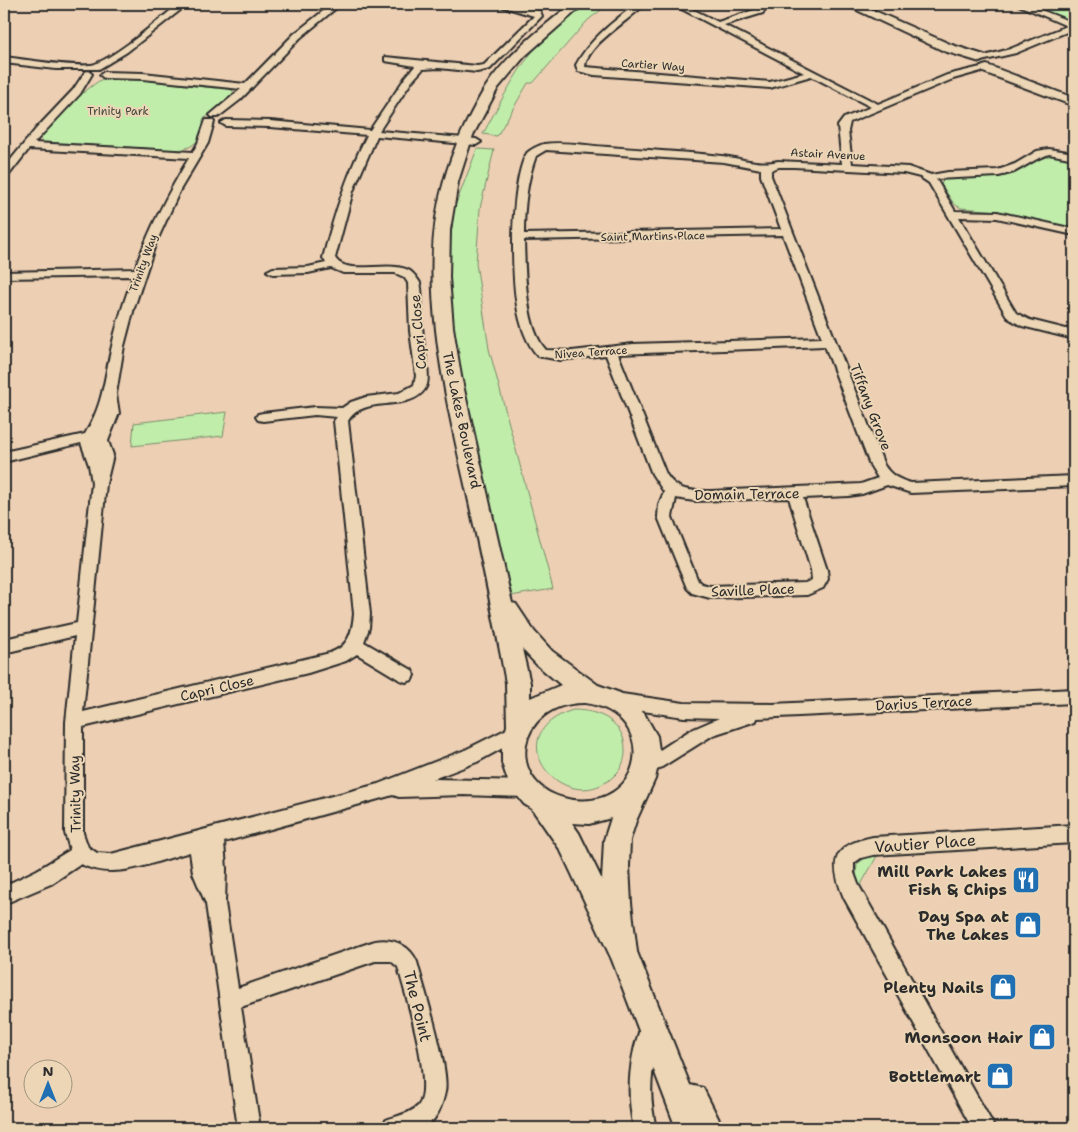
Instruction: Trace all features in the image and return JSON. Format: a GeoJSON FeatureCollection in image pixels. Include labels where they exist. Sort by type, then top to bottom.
{"type":"FeatureCollection","features":[{"type":"Feature","properties":{"kind":"street"},"geometry":{"type":"LineString","coordinates":[[4,174],[26,146],[77,92],[91,70],[124,50],[184,4]]}},
{"type":"Feature","properties":{"kind":"street"},"geometry":{"type":"LineString","coordinates":[[322,4],[335,5]]}},
{"type":"Feature","properties":{"kind":"street"},"geometry":{"type":"LineString","coordinates":[[388,59],[423,65],[439,64],[477,69],[490,65],[538,16],[537,13],[529,10],[498,4]]}},
{"type":"Feature","properties":{"kind":"street","name":"The Lakes Boulevard"},"geometry":{"type":"LineString","coordinates":[[517,729],[518,682],[448,358],[441,304],[442,239],[471,139],[540,35],[578,4]]}},
{"type":"Feature","properties":{"kind":"street","name":"Cartier Way"},"geometry":{"type":"LineString","coordinates":[[642,4],[595,45],[582,61],[581,68],[594,72],[770,85],[813,73]]}},
{"type":"Feature","properties":{"kind":"street"},"geometry":{"type":"LineString","coordinates":[[678,4],[878,107]]}},
{"type":"Feature","properties":{"kind":"street"},"geometry":{"type":"LineString","coordinates":[[717,25],[760,11],[762,7],[757,4]]}},
{"type":"Feature","properties":{"kind":"street"},"geometry":{"type":"LineString","coordinates":[[850,4],[1074,102]]}},
{"type":"Feature","properties":{"kind":"street"},"geometry":{"type":"LineString","coordinates":[[1020,4],[1074,26]]}},
{"type":"Feature","properties":{"kind":"street","name":"Trinity Way"},"geometry":{"type":"LineString","coordinates":[[335,5],[279,53],[237,98],[212,119],[203,142],[162,216],[139,272],[118,346],[110,394],[112,413],[93,441],[106,455],[106,465],[99,484],[74,722],[74,833],[80,853],[94,862],[103,864],[116,863],[378,792],[471,756],[517,729]]}},
{"type":"Feature","properties":{"kind":"street"},"geometry":{"type":"LineString","coordinates":[[847,167],[844,122],[850,118],[1074,26]]}},
{"type":"Feature","properties":{"kind":"street"},"geometry":{"type":"LineString","coordinates":[[77,92],[107,72],[124,50]]}},
{"type":"Feature","properties":{"kind":"street"},"geometry":{"type":"LineString","coordinates":[[4,60],[246,87]]}},
{"type":"Feature","properties":{"kind":"street"},"geometry":{"type":"LineString","coordinates":[[332,265],[329,258],[339,212],[373,131],[415,70],[423,65]]}},
{"type":"Feature","properties":{"kind":"street","name":"Trinity Way"},"geometry":{"type":"LineString","coordinates":[[203,142],[228,120],[237,98]]}},
{"type":"Feature","properties":{"kind":"street"},"geometry":{"type":"LineString","coordinates":[[212,119],[213,124],[228,120],[471,139]]}},
{"type":"Feature","properties":{"kind":"street"},"geometry":{"type":"LineString","coordinates":[[26,146],[196,155]]}},
{"type":"Feature","properties":{"kind":"street","name":"Astair Avenue"},"geometry":{"type":"LineString","coordinates":[[544,147],[568,147],[724,159],[769,167],[789,164],[905,170],[919,172],[929,178]]}},
{"type":"Feature","properties":{"kind":"street","name":"Nivea Terrace"},"geometry":{"type":"LineString","coordinates":[[544,147],[534,151],[530,158],[522,200],[519,237],[520,272],[525,308],[534,346],[541,352],[557,356],[610,350],[830,342]]}},
{"type":"Feature","properties":{"kind":"street"},"geometry":{"type":"LineString","coordinates":[[1074,156],[1047,150],[1000,173],[951,173],[929,178],[1012,315],[1026,323],[1074,335]]}},
{"type":"Feature","properties":{"kind":"street","name":"Tiffany Grove"},"geometry":{"type":"LineString","coordinates":[[769,167],[766,169],[766,176],[877,465],[887,480]]}},
{"type":"Feature","properties":{"kind":"street"},"geometry":{"type":"LineString","coordinates":[[951,214],[997,215],[1074,232]]}},
{"type":"Feature","properties":{"kind":"street","name":"Saint Martins Place"},"geometry":{"type":"LineString","coordinates":[[519,237],[702,236],[788,232]]}},
{"type":"Feature","properties":{"kind":"street","name":"Capri Close"},"geometry":{"type":"LineString","coordinates":[[264,417],[315,411],[344,413],[354,405],[411,395],[420,387],[422,376],[416,331],[414,283],[408,274],[394,269],[353,270],[332,265],[308,270],[273,271]]}},
{"type":"Feature","properties":{"kind":"street"},"geometry":{"type":"LineString","coordinates":[[4,275],[139,272]]}},
{"type":"Feature","properties":{"kind":"street"},"geometry":{"type":"LineString","coordinates":[[610,350],[659,474],[671,492]]}},
{"type":"Feature","properties":{"kind":"street"},"geometry":{"type":"LineString","coordinates":[[344,413],[341,428],[362,614],[360,637],[356,645],[406,675]]}},
{"type":"Feature","properties":{"kind":"street"},"geometry":{"type":"LineString","coordinates":[[4,456],[93,441]]}},
{"type":"Feature","properties":{"kind":"street"},"geometry":{"type":"LineString","coordinates":[[887,480],[911,488],[1074,481]]}},
{"type":"Feature","properties":{"kind":"street","name":"Domain Terrace"},"geometry":{"type":"LineString","coordinates":[[671,492],[711,496],[862,489],[887,480]]}},
{"type":"Feature","properties":{"kind":"street","name":"Saville Place"},"geometry":{"type":"LineString","coordinates":[[671,492],[665,511],[668,526],[692,584],[697,589],[710,592],[807,588],[818,584],[820,579],[819,570],[794,492]]}},
{"type":"Feature","properties":{"kind":"street","name":"The Lakes Boulevard"},"geometry":{"type":"LineString","coordinates":[[501,600],[535,650],[556,670],[602,697]]}},
{"type":"Feature","properties":{"kind":"street"},"geometry":{"type":"LineString","coordinates":[[4,646],[83,628]]}},
{"type":"Feature","properties":{"kind":"street","name":"Capri Close"},"geometry":{"type":"LineString","coordinates":[[74,722],[338,658],[356,645]]}},
{"type":"Feature","properties":{"kind":"street"},"geometry":{"type":"LineString","coordinates":[[623,952],[614,881],[618,836],[644,774],[648,748],[642,728],[629,712],[602,697],[570,693],[549,698],[531,709],[517,729],[512,752],[516,772],[570,842],[623,952],[691,1128]]}},
{"type":"Feature","properties":{"kind":"street","name":"Darius Terrace"},"geometry":{"type":"LineString","coordinates":[[602,697],[684,710],[773,711],[1074,696]]}},
{"type":"Feature","properties":{"kind":"street","name":"Darius Terrace"},"geometry":{"type":"LineString","coordinates":[[644,774],[690,737],[728,721],[773,711]]}},
{"type":"Feature","properties":{"kind":"street"},"geometry":{"type":"LineString","coordinates":[[534,796],[563,811],[594,812],[610,808],[629,796],[644,774]]}},
{"type":"Feature","properties":{"kind":"street","name":"Trinity Way"},"geometry":{"type":"LineString","coordinates":[[378,792],[435,785],[476,785],[534,796]]}},
{"type":"Feature","properties":{"kind":"street","name":"Vautier Place"},"geometry":{"type":"LineString","coordinates":[[984,1128],[851,891],[845,878],[843,866],[848,856],[858,848],[1074,834]]}},
{"type":"Feature","properties":{"kind":"street"},"geometry":{"type":"LineString","coordinates":[[206,838],[202,873],[215,903],[249,1128]]}},
{"type":"Feature","properties":{"kind":"street"},"geometry":{"type":"LineString","coordinates":[[4,894],[38,882],[64,866],[80,853]]}},
{"type":"Feature","properties":{"kind":"street","name":"The Point"},"geometry":{"type":"LineString","coordinates":[[229,1001],[375,951],[391,950],[403,957],[407,962],[432,1061],[435,1091],[426,1112],[420,1118],[394,1128]]}},
{"type":"Feature","properties":{"kind":"street"},"geometry":{"type":"LineString","coordinates":[[645,1128],[639,1092],[641,1071],[651,1022]]}},
{"type":"Feature","properties":{"kind":"street"},"geometry":{"type":"LineString","coordinates":[[651,1022],[708,1128]]}},
{"type":"Feature","properties":{"kind":"green space"},"geometry":{"type":"Polygon","coordinates":[[[583,4],[609,4],[588,20],[533,83],[528,83],[497,136],[483,134],[514,79],[536,47],[565,18],[583,4]]]}},
{"type":"Feature","properties":{"kind":"green space"},"geometry":{"type":"Polygon","coordinates":[[[1026,4],[1074,4],[1074,23],[1026,4]]]}},
{"type":"Feature","properties":{"kind":"green space","name":"Trinity Park"},"geometry":{"type":"Polygon","coordinates":[[[106,77],[136,77],[142,80],[215,88],[226,87],[234,93],[219,109],[203,119],[202,131],[197,141],[183,149],[43,142],[41,139],[45,132],[60,114],[106,77]]]}},
{"type":"Feature","properties":{"kind":"green space"},"geometry":{"type":"Polygon","coordinates":[[[477,149],[494,150],[480,208],[476,263],[489,349],[553,589],[510,596],[456,352],[448,263],[454,209],[477,149]]]}},
{"type":"Feature","properties":{"kind":"green space"},"geometry":{"type":"Polygon","coordinates":[[[1048,155],[1060,155],[1074,160],[1074,228],[998,211],[961,208],[954,204],[941,184],[944,178],[1002,177],[1010,175],[1048,155]]]}},
{"type":"Feature","properties":{"kind":"green space"},"geometry":{"type":"Polygon","coordinates":[[[227,412],[223,436],[132,446],[134,423],[227,412]]]}},
{"type":"Feature","properties":{"kind":"green space"},"geometry":{"type":"Polygon","coordinates":[[[573,710],[592,712],[609,720],[621,733],[624,742],[625,755],[620,768],[617,773],[598,786],[578,789],[560,783],[546,770],[538,755],[539,738],[550,722],[573,710]]]}},
{"type":"Feature","properties":{"kind":"green space"},"geometry":{"type":"Polygon","coordinates":[[[877,856],[859,888],[856,877],[857,864],[865,858],[877,856]]]}},
{"type":"Feature","properties":{"kind":"waterway"},"geometry":{"type":"LineString","coordinates":[[1066,4],[1074,8]]}},
{"type":"Feature","properties":{"kind":"place","name":"Mill Park Lakes Fish & Chips"},"geometry":{"type":"Point","coordinates":[1026,880]}},
{"type":"Feature","properties":{"kind":"place","name":"Day Spa at The Lakes"},"geometry":{"type":"Point","coordinates":[1028,925]}},
{"type":"Feature","properties":{"kind":"place","name":"Plenty Nails"},"geometry":{"type":"Point","coordinates":[1003,987]}},
{"type":"Feature","properties":{"kind":"place","name":"Monsoon Hair"},"geometry":{"type":"Point","coordinates":[1042,1037]}},
{"type":"Feature","properties":{"kind":"place","name":"Bottlemart"},"geometry":{"type":"Point","coordinates":[1000,1076]}}]}
